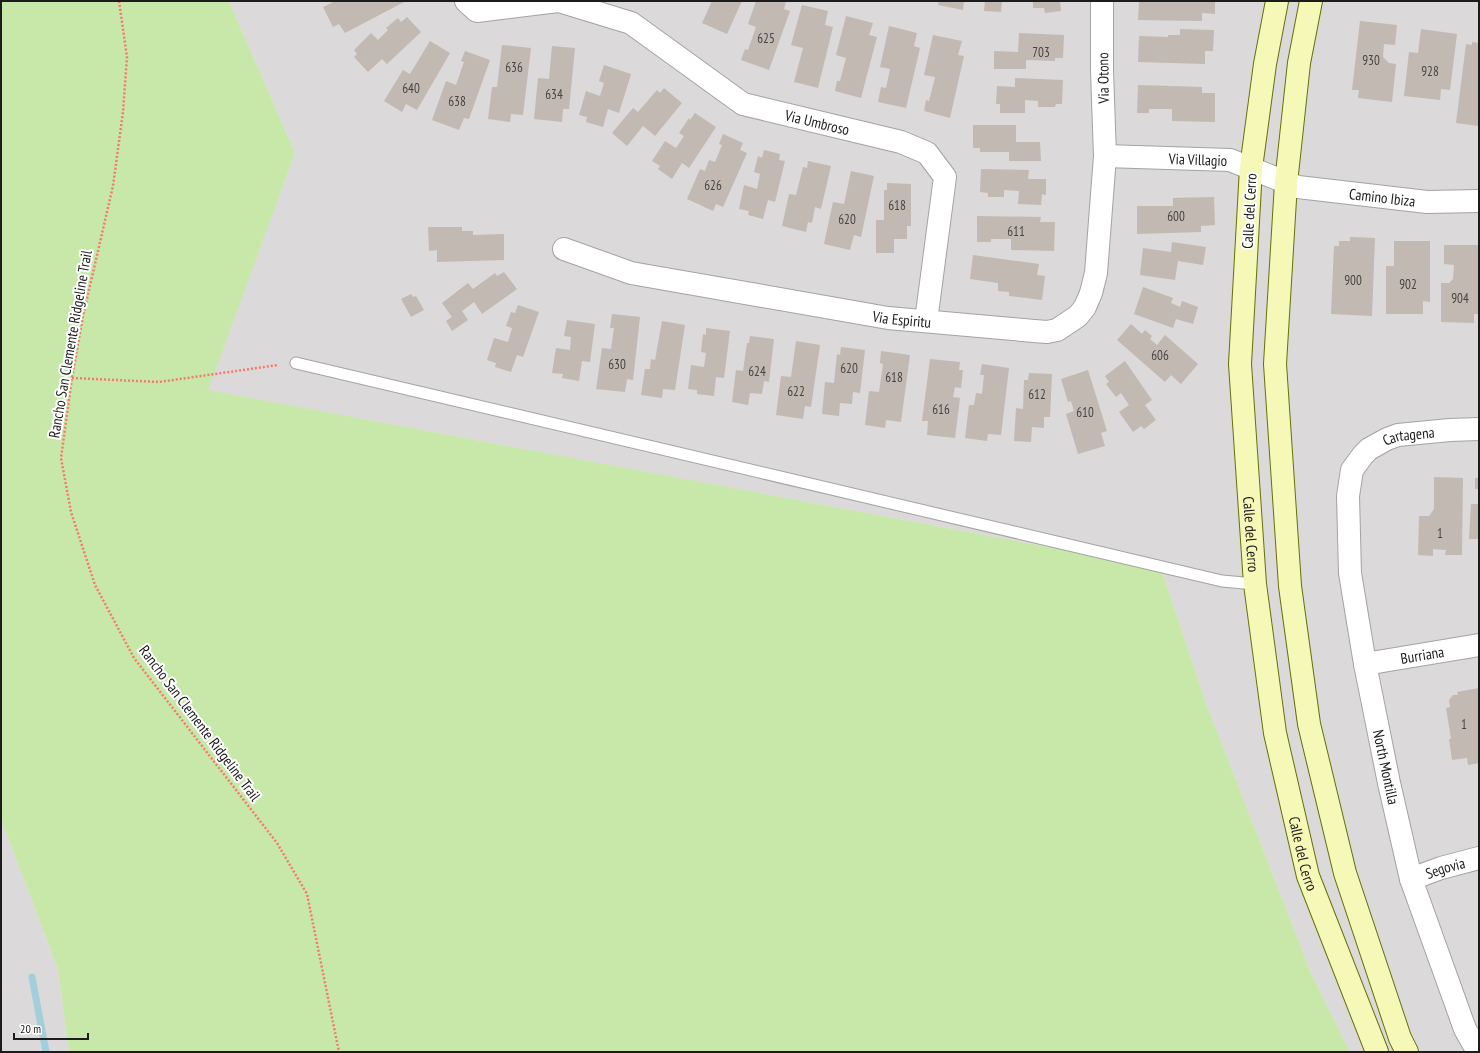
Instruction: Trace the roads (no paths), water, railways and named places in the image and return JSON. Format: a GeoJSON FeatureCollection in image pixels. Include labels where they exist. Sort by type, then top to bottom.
{"type":"FeatureCollection","features":[{"type":"Feature","properties":{"kind":"main road","name":"Calle del Cerro"},"geometry":{"type":"LineString","coordinates":[[1277,1],[1265,64],[1251,168],[1240,364],[1255,584],[1275,733],[1308,876],[1377,1052]]}},
{"type":"Feature","properties":{"kind":"main road"},"geometry":{"type":"LineString","coordinates":[[1311,1],[1299,63],[1286,183],[1275,364],[1290,586],[1309,724],[1345,873],[1400,1038],[1407,1052]]}},
{"type":"Feature","properties":{"kind":"street","name":"Via Umbroso"},"geometry":{"type":"LineString","coordinates":[[466,1],[477,11],[559,1],[631,23],[743,104],[901,142],[927,153],[945,177],[926,321]]}},
{"type":"Feature","properties":{"kind":"street","name":"Via Otono"},"geometry":{"type":"LineString","coordinates":[[1102,1],[1102,71],[1105,156]]}},
{"type":"Feature","properties":{"kind":"street","name":"Via Espiritu"},"geometry":{"type":"LineString","coordinates":[[564,249],[631,273],[888,318],[1047,332],[1060,329],[1078,316],[1085,307],[1091,293],[1096,273],[1105,156]]}},
{"type":"Feature","properties":{"kind":"street","name":"Via Villagio"},"geometry":{"type":"LineString","coordinates":[[1105,156],[1230,160],[1286,183]]}},
{"type":"Feature","properties":{"kind":"street","name":"Camino Ibiza"},"geometry":{"type":"LineString","coordinates":[[1286,183],[1298,187],[1427,202],[1479,201]]}},
{"type":"Feature","properties":{"kind":"street","name":"Cartagena"},"geometry":{"type":"LineString","coordinates":[[1352,470],[1363,455],[1374,445],[1398,435],[1450,430],[1479,430]]}},
{"type":"Feature","properties":{"kind":"street","name":"North Montilla"},"geometry":{"type":"LineString","coordinates":[[1352,470],[1348,496],[1350,573],[1365,664],[1389,784],[1411,879],[1465,1029],[1478,1052]]}},
{"type":"Feature","properties":{"kind":"street","name":"Burriana"},"geometry":{"type":"LineString","coordinates":[[1365,664],[1479,645]]}},
{"type":"Feature","properties":{"kind":"street","name":"Segovia"},"geometry":{"type":"LineString","coordinates":[[1411,879],[1441,868],[1479,858]]}},
{"type":"Feature","properties":{"kind":"lane"},"geometry":{"type":"LineString","coordinates":[[296,362],[1214,579],[1255,584]]}},
{"type":"Feature","properties":{"kind":"waterway"},"geometry":{"type":"LineString","coordinates":[[32,977],[46,1052]]}}]}
